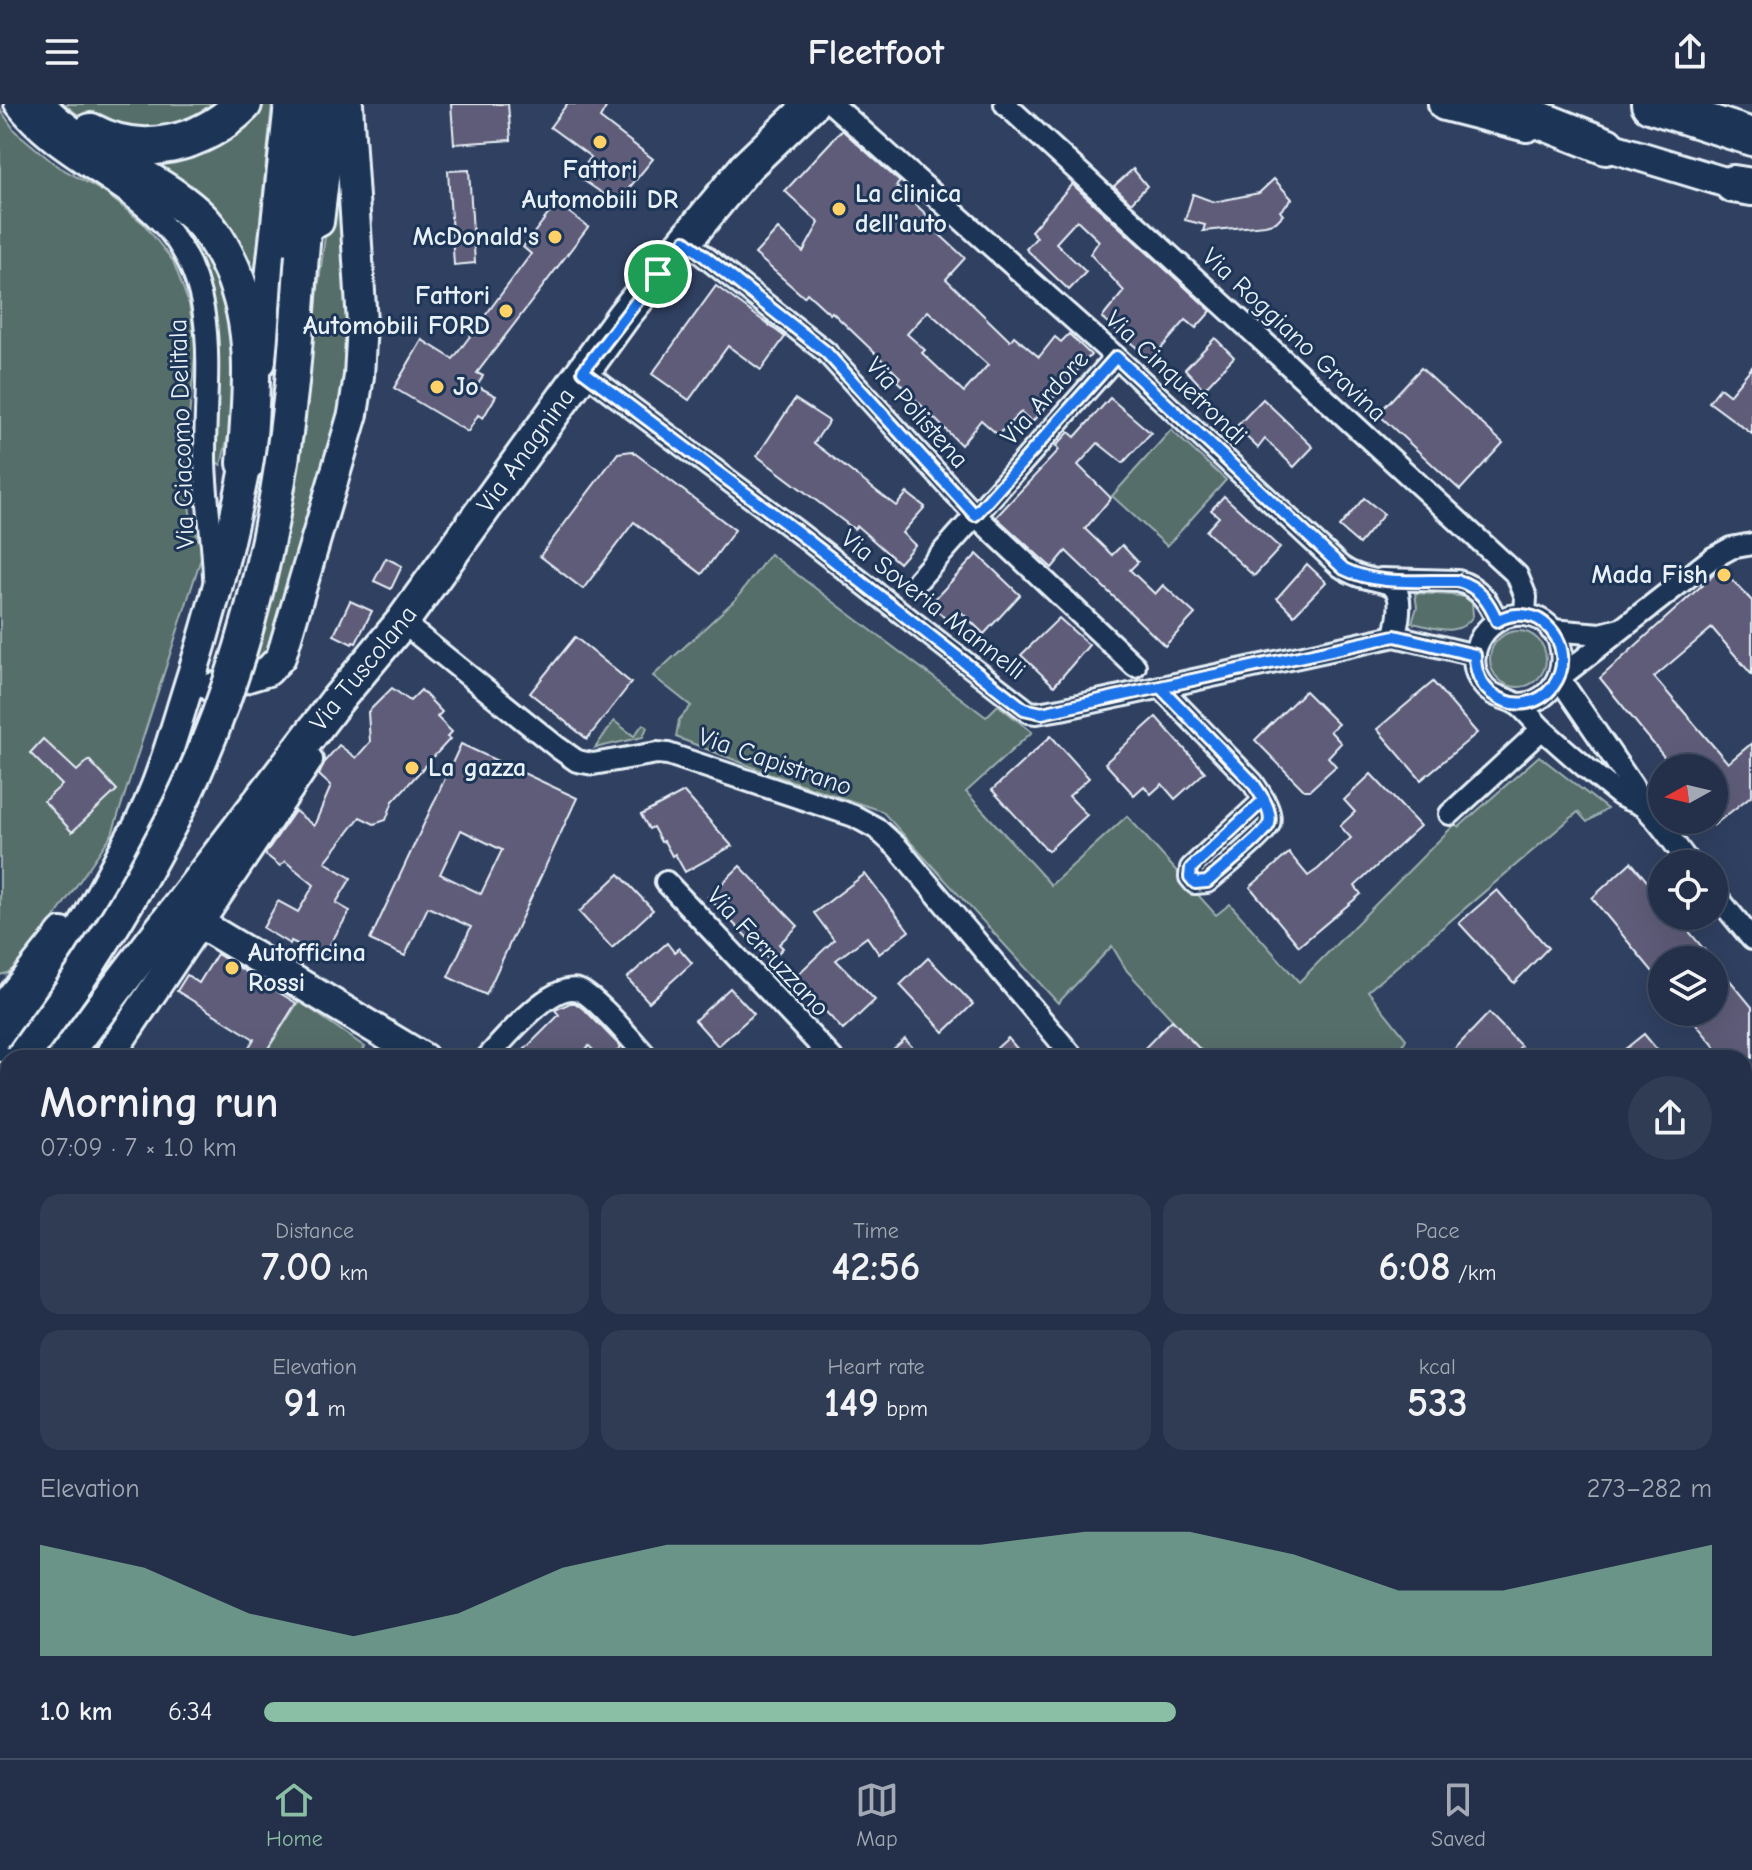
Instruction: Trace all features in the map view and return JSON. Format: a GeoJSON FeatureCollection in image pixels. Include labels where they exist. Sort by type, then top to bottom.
{"type":"FeatureCollection","features":[{"type":"Feature","properties":{"kind":"highway"},"geometry":{"type":"LineString","coordinates":[[35,104],[79,142],[180,202],[206,225],[220,245],[242,297],[251,333],[252,379],[246,463]]}},
{"type":"Feature","properties":{"kind":"highway"},"geometry":{"type":"LineString","coordinates":[[58,104],[102,138],[145,147],[171,144],[192,137],[221,123],[243,104]]}},
{"type":"Feature","properties":{"kind":"highway"},"geometry":{"type":"LineString","coordinates":[[1499,104],[1606,146]]}},
{"type":"Feature","properties":{"kind":"highway"},"geometry":{"type":"LineString","coordinates":[[1650,104],[1752,137]]}},
{"type":"Feature","properties":{"kind":"main road"},"geometry":{"type":"LineString","coordinates":[[0,1011],[94,912],[162,772],[213,604],[246,463],[256,403],[289,104]]}},
{"type":"Feature","properties":{"kind":"main road"},"geometry":{"type":"LineString","coordinates":[[295,358],[315,104]]}},
{"type":"Feature","properties":{"kind":"main road"},"geometry":{"type":"LineString","coordinates":[[28,1050],[94,956],[160,843],[203,750],[234,668],[263,559],[281,464],[295,358],[317,239],[333,104]]}},
{"type":"Feature","properties":{"kind":"main road"},"geometry":{"type":"LineString","coordinates":[[186,694],[258,676],[278,662],[298,607],[353,414],[362,323],[348,104]]}},
{"type":"Feature","properties":{"kind":"main road","name":"Via Anagnina"},"geometry":{"type":"LineString","coordinates":[[402,622],[583,371],[685,241],[746,167],[812,104]]}},
{"type":"Feature","properties":{"kind":"main road"},"geometry":{"type":"LineString","coordinates":[[1445,104],[1746,187]]}},
{"type":"Feature","properties":{"kind":"main road","name":"Via Tuscolana"},"geometry":{"type":"LineString","coordinates":[[113,1050],[402,622]]}},
{"type":"Feature","properties":{"kind":"main road","name":"Via Tuscolana"},"geometry":{"type":"LineString","coordinates":[[69,1050],[344,690],[402,622]]}},
{"type":"Feature","properties":{"kind":"main road"},"geometry":{"type":"LineString","coordinates":[[199,923],[411,1050]]}},
{"type":"Feature","properties":{"kind":"main road"},"geometry":{"type":"LineString","coordinates":[[0,1045],[25,983]]}},
{"type":"Feature","properties":{"kind":"street","name":"Via Giacomo Delitala"},"geometry":{"type":"LineString","coordinates":[[15,104],[54,145],[122,189],[152,213],[170,232],[189,265],[201,297],[207,333],[205,472],[213,552],[213,604]]}},
{"type":"Feature","properties":{"kind":"street","name":"Via Cinquefrondi"},"geometry":{"type":"LineString","coordinates":[[832,104],[1116,357],[1340,566],[1359,575],[1381,579],[1458,581],[1482,595],[1497,621]]}},
{"type":"Feature","properties":{"kind":"street","name":"Via Roggiano Gravina"},"geometry":{"type":"LineString","coordinates":[[1005,104],[1517,575],[1526,597],[1525,615]]}},
{"type":"Feature","properties":{"kind":"street","name":"Via Polistena"},"geometry":{"type":"LineString","coordinates":[[685,241],[826,352],[975,515],[1135,666]]}},
{"type":"Feature","properties":{"kind":"street","name":"Via Ardore"},"geometry":{"type":"LineString","coordinates":[[918,580],[1116,357]]}},
{"type":"Feature","properties":{"kind":"street","name":"Via Soveria Mannelli"},"geometry":{"type":"LineString","coordinates":[[583,371],[796,531],[1024,709],[1037,713],[1093,702],[1395,636]]}},
{"type":"Feature","properties":{"kind":"street"},"geometry":{"type":"LineString","coordinates":[[1679,850],[1643,806],[1559,678],[1562,654],[1551,630],[1541,620],[1525,615],[1505,617],[1481,637],[1476,664],[1480,681],[1494,695],[1518,704],[1531,703],[1559,678],[1711,559],[1731,548],[1751,544]]}},
{"type":"Feature","properties":{"kind":"street"},"geometry":{"type":"LineString","coordinates":[[1381,579],[1393,587],[1400,603],[1395,636],[1476,664]]}},
{"type":"Feature","properties":{"kind":"street","name":"Via Capistrano"},"geometry":{"type":"LineString","coordinates":[[402,622],[557,747],[582,763],[668,754],[847,814],[876,828],[898,848],[1067,1050]]}},
{"type":"Feature","properties":{"kind":"street"},"geometry":{"type":"LineString","coordinates":[[1551,630],[1601,634],[1624,628]]}},
{"type":"Feature","properties":{"kind":"street"},"geometry":{"type":"LineString","coordinates":[[1160,687],[1253,783],[1264,800]]}},
{"type":"Feature","properties":{"kind":"street"},"geometry":{"type":"LineString","coordinates":[[1518,704],[1542,729],[1620,796],[1643,806]]}},
{"type":"Feature","properties":{"kind":"street"},"geometry":{"type":"LineString","coordinates":[[1450,814],[1542,729]]}},
{"type":"Feature","properties":{"kind":"street","name":"Via Ferruzzano"},"geometry":{"type":"LineString","coordinates":[[666,882],[824,1050]]}},
{"type":"Feature","properties":{"kind":"street"},"geometry":{"type":"LineString","coordinates":[[1728,910],[1752,939]]}},
{"type":"Feature","properties":{"kind":"street"},"geometry":{"type":"LineString","coordinates":[[495,1050],[541,1005],[562,990],[573,988],[590,997],[640,1050]]}},
{"type":"Feature","properties":{"kind":"green space"},"geometry":{"type":"Polygon","coordinates":[[[64,104],[230,104],[178,132],[90,124],[64,104]]]}},
{"type":"Feature","properties":{"kind":"green space"},"geometry":{"type":"Polygon","coordinates":[[[253,104],[272,104],[252,299],[141,157],[253,104]]]}},
{"type":"Feature","properties":{"kind":"green space"},"geometry":{"type":"Polygon","coordinates":[[[0,109],[15,131],[57,166],[104,192],[143,223],[173,261],[189,304],[196,345],[184,470],[191,519],[203,552],[112,834],[25,960],[0,975],[0,109]]]}},
{"type":"Feature","properties":{"kind":"green space"},"geometry":{"type":"Polygon","coordinates":[[[86,160],[171,208],[220,273],[236,350],[233,416],[221,465],[214,460],[193,261],[86,160]]]}},
{"type":"Feature","properties":{"kind":"green space"},"geometry":{"type":"Polygon","coordinates":[[[338,175],[348,354],[345,397],[268,655],[250,665],[291,494],[333,176],[338,175]]]}},
{"type":"Feature","properties":{"kind":"green space"},"geometry":{"type":"Polygon","coordinates":[[[1171,430],[1226,480],[1167,546],[1112,496],[1171,430]]]}},
{"type":"Feature","properties":{"kind":"green space"},"geometry":{"type":"Polygon","coordinates":[[[770,554],[986,717],[998,705],[1032,732],[966,792],[1051,885],[1127,816],[1216,915],[1230,904],[1299,982],[1455,824],[1459,827],[1539,756],[1607,809],[1587,822],[1578,812],[1368,991],[1406,1039],[1401,1050],[1201,1050],[1127,971],[1112,946],[1058,1003],[882,811],[765,772],[676,737],[679,720],[691,706],[653,676],[736,599],[770,554]]]}},
{"type":"Feature","properties":{"kind":"green space"},"geometry":{"type":"Polygon","coordinates":[[[1415,593],[1464,597],[1472,603],[1473,616],[1461,627],[1446,630],[1412,623],[1417,607],[1415,593]]]}},
{"type":"Feature","properties":{"kind":"green space"},"geometry":{"type":"Polygon","coordinates":[[[1518,631],[1538,639],[1546,659],[1538,679],[1518,687],[1498,679],[1490,659],[1498,639],[1518,631]]]}},
{"type":"Feature","properties":{"kind":"green space"},"geometry":{"type":"Polygon","coordinates":[[[614,721],[634,736],[643,724],[647,727],[643,737],[595,748],[614,721]]]}},
{"type":"Feature","properties":{"kind":"green space"},"geometry":{"type":"Polygon","coordinates":[[[299,1001],[365,1047],[363,1050],[267,1050],[299,1001]]]}},
{"type":"Feature","properties":{"kind":"building"},"geometry":{"type":"Polygon","coordinates":[[[451,104],[508,104],[511,140],[454,144],[451,104]]]}},
{"type":"Feature","properties":{"kind":"building","name":"Fattori Automobili DR"},"geometry":{"type":"Polygon","coordinates":[[[567,104],[608,104],[600,118],[653,159],[617,203],[577,176],[591,157],[550,127],[567,104]]]}},
{"type":"Feature","properties":{"kind":"building"},"geometry":{"type":"Polygon","coordinates":[[[842,130],[900,182],[896,186],[928,216],[924,220],[965,258],[946,279],[1010,341],[1014,336],[1039,357],[1055,337],[1061,342],[1069,334],[1091,355],[1032,422],[1021,412],[998,435],[981,420],[961,445],[897,381],[900,377],[832,312],[830,314],[807,293],[804,297],[755,254],[778,229],[803,252],[819,223],[785,191],[842,130]],[[928,311],[907,334],[925,350],[922,353],[964,392],[988,365],[928,311]]]}},
{"type":"Feature","properties":{"kind":"building"},"geometry":{"type":"Polygon","coordinates":[[[1133,169],[1147,186],[1131,203],[1114,186],[1133,169]]]}},
{"type":"Feature","properties":{"kind":"building"},"geometry":{"type":"Polygon","coordinates":[[[469,170],[475,263],[454,265],[448,171],[469,170]]]}},
{"type":"Feature","properties":{"kind":"building"},"geometry":{"type":"Polygon","coordinates":[[[1274,179],[1292,199],[1280,211],[1283,215],[1276,222],[1203,231],[1205,225],[1185,220],[1193,194],[1214,202],[1259,193],[1274,179]]]}},
{"type":"Feature","properties":{"kind":"building"},"geometry":{"type":"Polygon","coordinates":[[[1072,184],[1211,311],[1196,328],[1186,320],[1151,360],[1102,318],[1124,291],[1090,254],[1099,241],[1077,220],[1056,243],[1086,272],[1069,290],[1026,249],[1037,237],[1031,231],[1072,184]]]}},
{"type":"Feature","properties":{"kind":"building"},"geometry":{"type":"Polygon","coordinates":[[[557,203],[588,227],[477,373],[483,376],[477,386],[496,396],[483,418],[478,415],[468,432],[394,388],[422,340],[453,359],[531,254],[523,247],[557,203]]]}},
{"type":"Feature","properties":{"kind":"building"},"geometry":{"type":"Polygon","coordinates":[[[716,286],[785,337],[761,370],[728,346],[689,400],[652,374],[716,286]]]}},
{"type":"Feature","properties":{"kind":"building"},"geometry":{"type":"Polygon","coordinates":[[[1215,338],[1234,357],[1204,389],[1185,369],[1215,338]]]}},
{"type":"Feature","properties":{"kind":"building"},"geometry":{"type":"Polygon","coordinates":[[[1752,367],[1752,434],[1709,402],[1720,388],[1729,395],[1752,367]]]}},
{"type":"Feature","properties":{"kind":"building"},"geometry":{"type":"Polygon","coordinates":[[[1421,368],[1503,443],[1460,490],[1378,414],[1421,368]]]}},
{"type":"Feature","properties":{"kind":"building"},"geometry":{"type":"Polygon","coordinates":[[[1110,398],[1151,433],[1123,463],[1098,443],[1078,465],[1111,498],[1085,529],[1112,555],[1122,545],[1138,562],[1130,570],[1155,594],[1163,585],[1195,614],[1165,646],[1066,551],[1052,568],[996,517],[1059,450],[1056,446],[1069,432],[1075,437],[1110,398]]]}},
{"type":"Feature","properties":{"kind":"building"},"geometry":{"type":"Polygon","coordinates":[[[795,399],[829,421],[814,443],[896,506],[907,493],[925,507],[902,533],[915,545],[899,563],[857,526],[854,529],[757,456],[795,399]]]}},
{"type":"Feature","properties":{"kind":"building"},"geometry":{"type":"Polygon","coordinates":[[[1263,399],[1313,447],[1294,467],[1265,439],[1258,448],[1236,427],[1263,399]]]}},
{"type":"Feature","properties":{"kind":"building"},"geometry":{"type":"Polygon","coordinates":[[[632,451],[735,530],[702,574],[634,522],[583,589],[540,556],[618,453],[632,451]]]}},
{"type":"Feature","properties":{"kind":"building"},"geometry":{"type":"Polygon","coordinates":[[[1224,496],[1280,548],[1254,576],[1206,531],[1219,517],[1211,510],[1224,496]]]}},
{"type":"Feature","properties":{"kind":"building"},"geometry":{"type":"Polygon","coordinates":[[[1364,498],[1384,514],[1359,544],[1339,527],[1364,498]]]}},
{"type":"Feature","properties":{"kind":"building"},"geometry":{"type":"Polygon","coordinates":[[[977,554],[1020,595],[984,634],[960,611],[949,622],[930,604],[977,554]]]}},
{"type":"Feature","properties":{"kind":"building"},"geometry":{"type":"Polygon","coordinates":[[[386,558],[402,566],[391,589],[374,581],[386,558]]]}},
{"type":"Feature","properties":{"kind":"building"},"geometry":{"type":"Polygon","coordinates":[[[1307,564],[1326,582],[1294,615],[1277,598],[1307,564]]]}},
{"type":"Feature","properties":{"kind":"building"},"geometry":{"type":"Polygon","coordinates":[[[1721,568],[1752,601],[1752,675],[1712,628],[1654,677],[1720,754],[1662,754],[1600,678],[1721,568]]]}},
{"type":"Feature","properties":{"kind":"building"},"geometry":{"type":"Polygon","coordinates":[[[350,601],[372,611],[356,643],[352,644],[334,635],[350,601]]]}},
{"type":"Feature","properties":{"kind":"building"},"geometry":{"type":"Polygon","coordinates":[[[1059,618],[1089,645],[1054,686],[1021,655],[1059,618]]]}},
{"type":"Feature","properties":{"kind":"building"},"geometry":{"type":"Polygon","coordinates":[[[575,637],[631,683],[587,739],[530,693],[575,637]]]}},
{"type":"Feature","properties":{"kind":"building"},"geometry":{"type":"Polygon","coordinates":[[[1433,682],[1477,733],[1421,780],[1377,729],[1433,682]]]}},
{"type":"Feature","properties":{"kind":"building"},"geometry":{"type":"Polygon","coordinates":[[[392,688],[410,701],[421,690],[442,712],[437,717],[452,732],[447,737],[450,739],[393,801],[386,820],[374,824],[360,817],[325,862],[351,878],[336,903],[350,911],[323,956],[291,941],[290,944],[263,928],[278,901],[298,912],[314,885],[285,861],[280,866],[265,854],[295,811],[314,826],[331,786],[319,775],[325,761],[339,745],[356,758],[370,742],[368,712],[392,688]]]}},
{"type":"Feature","properties":{"kind":"building"},"geometry":{"type":"Polygon","coordinates":[[[1305,691],[1338,724],[1330,731],[1341,743],[1328,757],[1336,766],[1310,790],[1304,790],[1255,740],[1305,691]]]}},
{"type":"Feature","properties":{"kind":"building"},"geometry":{"type":"Polygon","coordinates":[[[1156,717],[1205,772],[1175,799],[1162,784],[1151,794],[1144,786],[1134,795],[1105,763],[1156,717]]]}},
{"type":"Feature","properties":{"kind":"building"},"geometry":{"type":"Polygon","coordinates":[[[1051,736],[1089,778],[1069,796],[1087,815],[1048,851],[992,790],[1051,736]]]}},
{"type":"Feature","properties":{"kind":"building"},"geometry":{"type":"Polygon","coordinates":[[[43,739],[77,771],[89,760],[117,790],[72,832],[44,801],[62,785],[30,753],[43,739]]]}},
{"type":"Feature","properties":{"kind":"building"},"geometry":{"type":"Polygon","coordinates":[[[1752,743],[1752,795],[1728,814],[1728,763],[1752,743]]]}},
{"type":"Feature","properties":{"kind":"building"},"geometry":{"type":"Polygon","coordinates":[[[461,744],[577,798],[486,995],[448,977],[471,927],[428,907],[405,956],[370,940],[461,744]],[[461,830],[440,874],[481,894],[502,850],[461,830]]]}},
{"type":"Feature","properties":{"kind":"building"},"geometry":{"type":"Polygon","coordinates":[[[1371,774],[1420,826],[1355,886],[1361,894],[1299,946],[1250,887],[1289,853],[1308,876],[1318,869],[1351,838],[1340,826],[1355,812],[1344,800],[1371,774]]]}},
{"type":"Feature","properties":{"kind":"building"},"geometry":{"type":"Polygon","coordinates":[[[684,792],[732,846],[685,872],[675,854],[672,856],[664,841],[661,842],[653,827],[649,829],[641,815],[684,792]]]}},
{"type":"Feature","properties":{"kind":"building"},"geometry":{"type":"Polygon","coordinates":[[[1631,862],[1648,882],[1648,930],[1688,930],[1701,946],[1648,946],[1648,966],[1592,898],[1631,862]]]}},
{"type":"Feature","properties":{"kind":"building"},"geometry":{"type":"Polygon","coordinates":[[[740,866],[798,926],[779,944],[783,948],[770,961],[708,897],[740,866]]]}},
{"type":"Feature","properties":{"kind":"building"},"geometry":{"type":"Polygon","coordinates":[[[619,874],[653,910],[612,948],[579,912],[619,874]]]}},
{"type":"Feature","properties":{"kind":"building"},"geometry":{"type":"Polygon","coordinates":[[[865,874],[909,931],[879,954],[867,937],[836,960],[875,1000],[843,1030],[794,978],[834,940],[814,913],[865,874]]]}},
{"type":"Feature","properties":{"kind":"building"},"geometry":{"type":"Polygon","coordinates":[[[1497,890],[1548,948],[1514,983],[1459,923],[1497,890]]]}},
{"type":"Feature","properties":{"kind":"building"},"geometry":{"type":"Polygon","coordinates":[[[667,943],[674,952],[679,948],[692,963],[649,1002],[627,978],[667,943]]]}},
{"type":"Feature","properties":{"kind":"building"},"geometry":{"type":"Polygon","coordinates":[[[217,954],[296,1003],[267,1050],[247,1050],[254,1039],[177,991],[187,975],[199,983],[217,954]]]}},
{"type":"Feature","properties":{"kind":"building"},"geometry":{"type":"Polygon","coordinates":[[[928,958],[973,1004],[944,1032],[900,985],[928,958]]]}},
{"type":"Feature","properties":{"kind":"building"},"geometry":{"type":"Polygon","coordinates":[[[1728,978],[1752,1007],[1752,1050],[1717,1050],[1698,1026],[1728,1026],[1728,978]]]}},
{"type":"Feature","properties":{"kind":"building"},"geometry":{"type":"Polygon","coordinates":[[[730,988],[754,1014],[718,1046],[695,1020],[730,988]]]}},
{"type":"Feature","properties":{"kind":"building"},"geometry":{"type":"Polygon","coordinates":[[[575,1003],[621,1047],[618,1050],[593,1050],[589,1046],[585,1050],[524,1050],[559,1015],[555,1010],[575,1003]]]}},
{"type":"Feature","properties":{"kind":"building"},"geometry":{"type":"Polygon","coordinates":[[[1489,1013],[1521,1046],[1518,1050],[1454,1050],[1489,1013]]]}},
{"type":"Feature","properties":{"kind":"building"},"geometry":{"type":"Polygon","coordinates":[[[1172,1020],[1200,1050],[1143,1050],[1172,1020]]]}},
{"type":"Feature","properties":{"kind":"building"},"geometry":{"type":"Polygon","coordinates":[[[1644,1034],[1657,1050],[1624,1050],[1644,1034]]]}},
{"type":"Feature","properties":{"kind":"building"},"geometry":{"type":"Polygon","coordinates":[[[1008,1038],[1018,1050],[995,1050],[1008,1038]]]}},
{"type":"Feature","properties":{"kind":"building"},"geometry":{"type":"Polygon","coordinates":[[[905,1039],[915,1050],[892,1050],[905,1039]]]}},
{"type":"Feature","properties":{"kind":"place","name":"Fattori Automobili DR"},"geometry":{"type":"Point","coordinates":[600,142]}},
{"type":"Feature","properties":{"kind":"place","name":"La clinica dell'auto"},"geometry":{"type":"Point","coordinates":[839,209]}},
{"type":"Feature","properties":{"kind":"place","name":"McDonald's"},"geometry":{"type":"Point","coordinates":[555,237]}},
{"type":"Feature","properties":{"kind":"place","name":"Fattori Automobili FORD"},"geometry":{"type":"Point","coordinates":[506,311]}},
{"type":"Feature","properties":{"kind":"place","name":"Jo"},"geometry":{"type":"Point","coordinates":[437,387]}},
{"type":"Feature","properties":{"kind":"place","name":"Mada Fish"},"geometry":{"type":"Point","coordinates":[1724,575]}},
{"type":"Feature","properties":{"kind":"place","name":"La gazza"},"geometry":{"type":"Point","coordinates":[412,768]}},
{"type":"Feature","properties":{"kind":"place","name":"Autofficina Rossi"},"geometry":{"type":"Point","coordinates":[232,968]}},
{"type":"Feature","properties":{"kind":"route"},"geometry":{"type":"LineString","coordinates":[[658,274],[583,371],[1029,712],[1042,713],[1160,687],[1253,783],[1260,794],[1264,800],[1191,868],[1190,877],[1195,883],[1207,882],[1266,829],[1269,815],[1264,800],[1253,783],[1171,699],[1160,687],[1395,636],[1475,655],[1480,681],[1494,695],[1509,702],[1531,703],[1551,689],[1559,678],[1562,670],[1561,646],[1541,620],[1513,615],[1497,621],[1482,595],[1474,587],[1458,581],[1381,579],[1344,569],[1116,357],[975,515],[826,352],[685,241],[658,274]]}}]}
